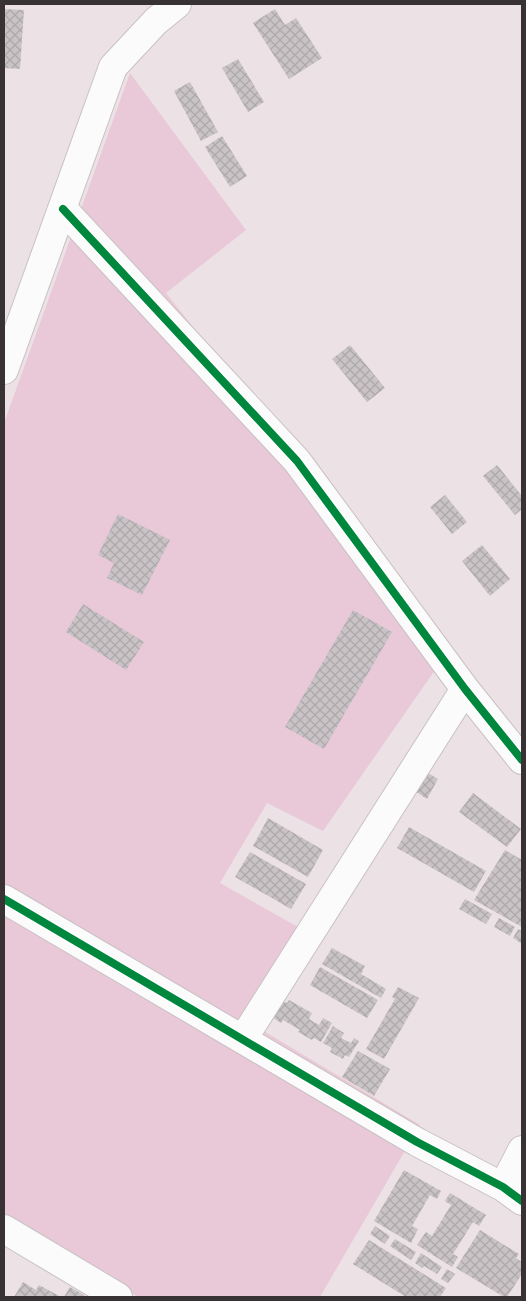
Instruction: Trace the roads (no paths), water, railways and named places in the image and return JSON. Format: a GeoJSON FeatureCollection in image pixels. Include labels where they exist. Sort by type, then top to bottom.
{"type":"FeatureCollection","features":[{"type":"Feature","properties":{"kind":"street"},"geometry":{"type":"LineString","coordinates":[[4,370],[113,67],[156,21],[177,4]]}},
{"type":"Feature","properties":{"kind":"street"},"geometry":{"type":"LineString","coordinates":[[62,209],[297,461],[465,689],[522,760]]}},
{"type":"Feature","properties":{"kind":"street"},"geometry":{"type":"LineString","coordinates":[[242,1039],[465,689]]}},
{"type":"Feature","properties":{"kind":"street"},"geometry":{"type":"LineString","coordinates":[[4,900],[417,1142],[513,1194],[522,1150]]}},
{"type":"Feature","properties":{"kind":"street"},"geometry":{"type":"LineString","coordinates":[[4,1229],[118,1297]]}}]}
